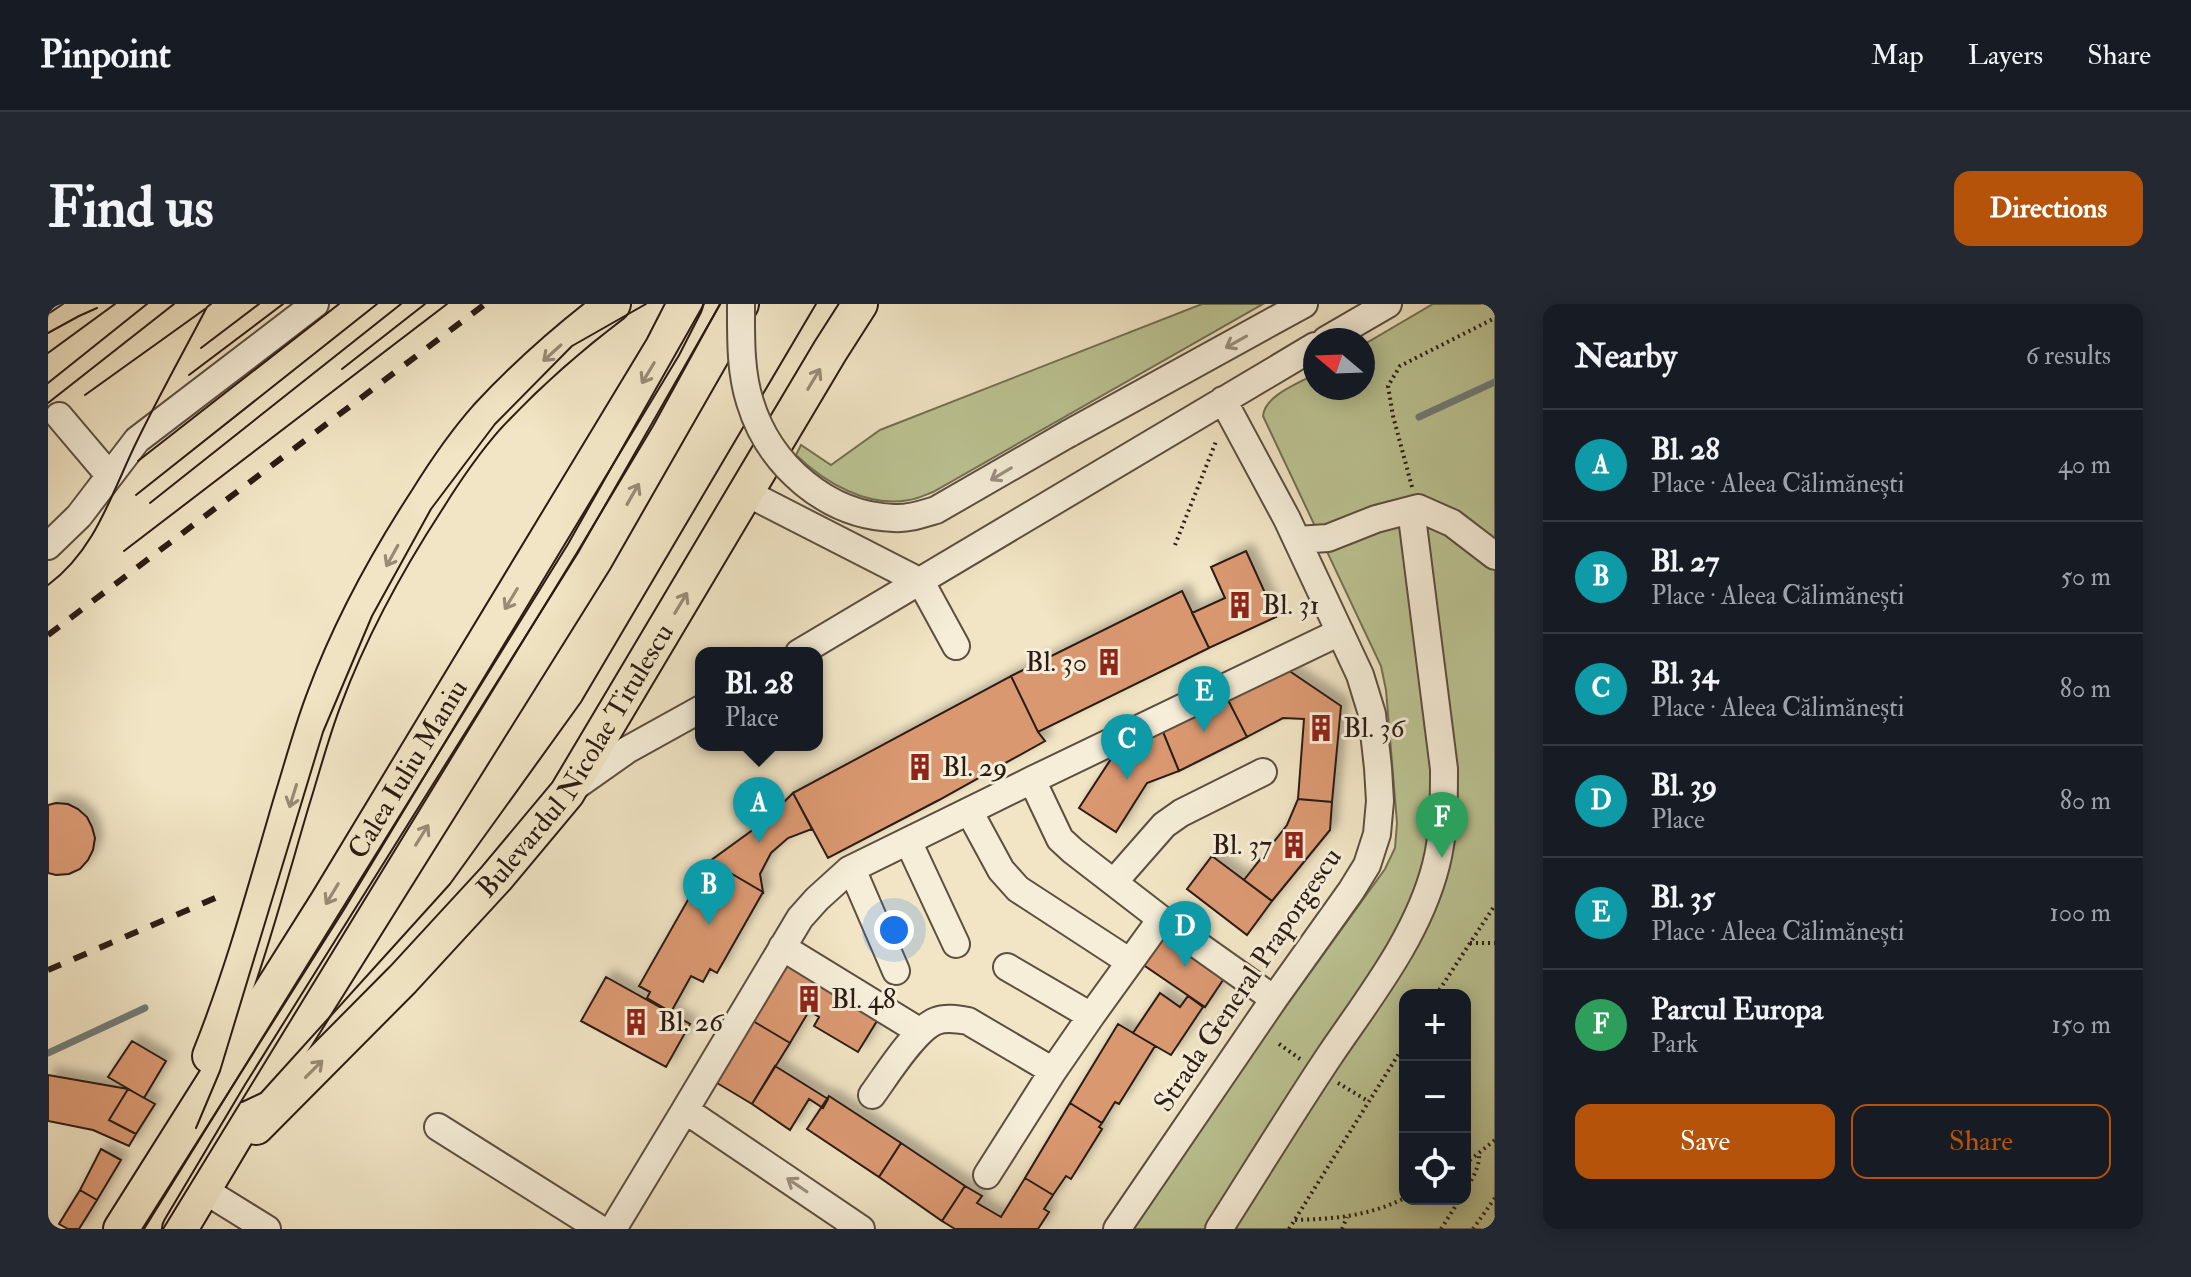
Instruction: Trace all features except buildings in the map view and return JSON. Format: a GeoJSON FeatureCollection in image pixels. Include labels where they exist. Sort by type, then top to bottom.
{"type":"FeatureCollection","features":[{"type":"Feature","properties":{"kind":"main road"},"geometry":{"type":"LineString","coordinates":[[188,1226],[175,1208],[169,1188],[171,1160],[231,1004],[319,715],[356,624],[404,534],[455,457],[524,379],[555,349],[613,304]]}},
{"type":"Feature","properties":{"kind":"main road","name":"Calea Iuliu Maniu"},"geometry":{"type":"LineString","coordinates":[[121,1229],[328,901],[663,347],[685,304]]}},
{"type":"Feature","properties":{"kind":"main road","name":"Calea Iuliu Maniu"},"geometry":{"type":"LineString","coordinates":[[188,1226],[212,1177],[270,1079],[594,561],[741,304]]}},
{"type":"Feature","properties":{"kind":"main road","name":"Bulevardul Nicolae Titulescu"},"geometry":{"type":"LineString","coordinates":[[212,1177],[403,979],[496,878],[567,793],[860,304]]}},
{"type":"Feature","properties":{"kind":"street"},"geometry":{"type":"LineString","coordinates":[[48,546],[79,516],[137,440],[315,304]]}},
{"type":"Feature","properties":{"kind":"street"},"geometry":{"type":"LineString","coordinates":[[741,304],[746,388],[768,442],[802,482],[837,504],[876,516],[895,518],[914,517],[963,497],[1068,434],[1304,304]]}},
{"type":"Feature","properties":{"kind":"street"},"geometry":{"type":"LineString","coordinates":[[1347,328],[1388,304]]}},
{"type":"Feature","properties":{"kind":"street"},"geometry":{"type":"LineString","coordinates":[[809,647],[1303,353]]}},
{"type":"Feature","properties":{"kind":"street","name":"Strada General Praporgescu"},"geometry":{"type":"LineString","coordinates":[[1117,1229],[1359,878],[1367,865],[1377,834],[1380,801],[1372,714],[1360,675],[1297,540],[1223,400]]}},
{"type":"Feature","properties":{"kind":"street"},"geometry":{"type":"LineString","coordinates":[[59,416],[109,475]]}},
{"type":"Feature","properties":{"kind":"street"},"geometry":{"type":"LineString","coordinates":[[747,493],[921,582],[956,646]]}},
{"type":"Feature","properties":{"kind":"street"},"geometry":{"type":"LineString","coordinates":[[1219,1229],[1319,1071],[1400,951],[1426,897],[1436,866],[1441,842],[1444,769],[1413,525],[1418,508]]}},
{"type":"Feature","properties":{"kind":"street"},"geometry":{"type":"LineString","coordinates":[[1297,540],[1328,538],[1355,526],[1418,508],[1452,523],[1495,556]]}},
{"type":"Feature","properties":{"kind":"street"},"geometry":{"type":"LineString","coordinates":[[613,1229],[800,918],[835,881],[908,841],[1340,632]]}},
{"type":"Feature","properties":{"kind":"street"},"geometry":{"type":"LineString","coordinates":[[567,793],[627,750],[695,712]]}},
{"type":"Feature","properties":{"kind":"street"},"geometry":{"type":"LineString","coordinates":[[1114,882],[1164,825],[1181,813],[1263,772]]}},
{"type":"Feature","properties":{"kind":"street"},"geometry":{"type":"LineString","coordinates":[[1032,780],[1060,839],[1073,851],[1161,919],[1274,999]]}},
{"type":"Feature","properties":{"kind":"street"},"geometry":{"type":"LineString","coordinates":[[969,811],[1001,870],[1018,889],[1130,962]]}},
{"type":"Feature","properties":{"kind":"street"},"geometry":{"type":"LineString","coordinates":[[908,841],[956,944]]}},
{"type":"Feature","properties":{"kind":"street"},"geometry":{"type":"LineString","coordinates":[[852,869],[896,971]]}},
{"type":"Feature","properties":{"kind":"street"},"geometry":{"type":"LineString","coordinates":[[987,1175],[1053,1071],[1161,919]]}},
{"type":"Feature","properties":{"kind":"street"},"geometry":{"type":"LineString","coordinates":[[782,947],[919,1031]]}},
{"type":"Feature","properties":{"kind":"street"},"geometry":{"type":"LineString","coordinates":[[1007,967],[1091,1016]]}},
{"type":"Feature","properties":{"kind":"street"},"geometry":{"type":"LineString","coordinates":[[872,1095],[919,1031],[934,1021],[956,1018],[968,1021],[1053,1071]]}},
{"type":"Feature","properties":{"kind":"street"},"geometry":{"type":"LineString","coordinates":[[685,1110],[861,1229]]}},
{"type":"Feature","properties":{"kind":"street"},"geometry":{"type":"LineString","coordinates":[[438,1127],[600,1229]]}},
{"type":"Feature","properties":{"kind":"street"},"geometry":{"type":"LineString","coordinates":[[212,1177],[267,1229]]}},
{"type":"Feature","properties":{"kind":"path"},"geometry":{"type":"LineString","coordinates":[[1418,508],[1388,386],[1400,366],[1495,318]]}},
{"type":"Feature","properties":{"kind":"path"},"geometry":{"type":"LineString","coordinates":[[1175,545],[1220,433]]}},
{"type":"Feature","properties":{"kind":"path"},"geometry":{"type":"LineString","coordinates":[[1440,989],[1495,905]]}},
{"type":"Feature","properties":{"kind":"path"},"geometry":{"type":"LineString","coordinates":[[1470,943],[1495,943]]}},
{"type":"Feature","properties":{"kind":"path"},"geometry":{"type":"LineString","coordinates":[[1289,1229],[1399,1054]]}},
{"type":"Feature","properties":{"kind":"path"},"geometry":{"type":"LineString","coordinates":[[1319,1071],[1369,1101]]}},
{"type":"Feature","properties":{"kind":"path"},"geometry":{"type":"LineString","coordinates":[[1471,1159],[1495,1140]]}},
{"type":"Feature","properties":{"kind":"path"},"geometry":{"type":"LineString","coordinates":[[1471,1180],[1480,1161],[1479,1153]]}},
{"type":"Feature","properties":{"kind":"path"},"geometry":{"type":"LineString","coordinates":[[1473,1229],[1495,1198]]}},
{"type":"Feature","properties":{"kind":"path"},"geometry":{"type":"LineString","coordinates":[[1295,1220],[1365,1214],[1399,1200]]}},
{"type":"Feature","properties":{"kind":"path"},"geometry":{"type":"LineString","coordinates":[[1441,1229],[1456,1205]]}},
{"type":"Feature","properties":{"kind":"path"},"geometry":{"type":"LineString","coordinates":[[1342,1229],[1347,1217]]}},
{"type":"Feature","properties":{"kind":"green space"},"geometry":{"type":"Polygon","coordinates":[[[1202,304],[1263,304],[921,497],[894,502],[863,497],[834,484],[796,455],[801,445],[831,465],[880,430],[1202,304]]]}},
{"type":"Feature","properties":{"kind":"green space"},"geometry":{"type":"Polygon","coordinates":[[[1433,304],[1495,304],[1495,1229],[1129,1229],[1195,1132],[1385,869],[1395,848],[1397,823],[1386,690],[1381,666],[1263,416],[1270,402],[1303,380],[1303,400],[1375,400],[1375,338],[1433,304]]]}},
{"type":"Feature","properties":{"kind":"waterway"},"geometry":{"type":"LineString","coordinates":[[1419,417],[1495,382]]}},
{"type":"Feature","properties":{"kind":"waterway"},"geometry":{"type":"LineString","coordinates":[[48,1053],[145,1008]]}},
{"type":"Feature","properties":{"kind":"tram line"},"geometry":{"type":"LineString","coordinates":[[48,314],[63,304]]}},
{"type":"Feature","properties":{"kind":"tram line"},"geometry":{"type":"LineString","coordinates":[[48,353],[115,304]]}},
{"type":"Feature","properties":{"kind":"tram line"},"geometry":{"type":"LineString","coordinates":[[48,383],[147,304]]}},
{"type":"Feature","properties":{"kind":"tram line"},"geometry":{"type":"LineString","coordinates":[[48,403],[174,304]]}},
{"type":"Feature","properties":{"kind":"tram line"},"geometry":{"type":"LineString","coordinates":[[48,585],[65,571],[91,537],[138,439],[211,304]]}},
{"type":"Feature","properties":{"kind":"tram line"},"geometry":{"type":"LineString","coordinates":[[201,348],[259,304]]}},
{"type":"Feature","properties":{"kind":"tram line"},"geometry":{"type":"LineString","coordinates":[[189,375],[283,304]]}},
{"type":"Feature","properties":{"kind":"tram line"},"geometry":{"type":"LineString","coordinates":[[138,461],[339,304]]}},
{"type":"Feature","properties":{"kind":"tram line"},"geometry":{"type":"LineString","coordinates":[[136,495],[377,304]]}},
{"type":"Feature","properties":{"kind":"tram line"},"geometry":{"type":"LineString","coordinates":[[150,503],[401,304]]}},
{"type":"Feature","properties":{"kind":"tram line"},"geometry":{"type":"LineString","coordinates":[[342,369],[425,304]]}},
{"type":"Feature","properties":{"kind":"tram line"},"geometry":{"type":"LineString","coordinates":[[124,551],[447,304]]}},
{"type":"Feature","properties":{"kind":"tram line"},"geometry":{"type":"LineString","coordinates":[[196,1128],[220,1071],[323,732],[372,616],[431,509],[495,424],[572,346],[646,304]]}},
{"type":"Feature","properties":{"kind":"tram line"},"geometry":{"type":"LineString","coordinates":[[144,1229],[568,544],[704,304]]}},
{"type":"Feature","properties":{"kind":"tram line"},"geometry":{"type":"LineString","coordinates":[[163,1229],[578,551],[653,426],[720,304]]}},
{"type":"Feature","properties":{"kind":"tram line"},"geometry":{"type":"LineString","coordinates":[[242,1102],[261,1093],[450,884],[581,702],[816,304]]}},
{"type":"Feature","properties":{"kind":"tram line"},"geometry":{"type":"LineString","coordinates":[[48,333],[97,308]]}},
{"type":"Feature","properties":{"kind":"tram line"},"geometry":{"type":"LineString","coordinates":[[85,395],[205,309]]}},
{"type":"Feature","properties":{"kind":"railway"},"geometry":{"type":"LineString","coordinates":[[48,635],[485,304]]}},
{"type":"Feature","properties":{"kind":"railway"},"geometry":{"type":"LineString","coordinates":[[48,970],[227,893]]}},
{"type":"Feature","properties":{"kind":"place","name":"Bl. 31"},"geometry":{"type":"Point","coordinates":[1240,605]}},
{"type":"Feature","properties":{"kind":"place","name":"Bl. 30"},"geometry":{"type":"Point","coordinates":[1109,662]}},
{"type":"Feature","properties":{"kind":"place","name":"Bl. 36"},"geometry":{"type":"Point","coordinates":[1321,728]}},
{"type":"Feature","properties":{"kind":"place","name":"Bl. 35"},"geometry":{"type":"Point","coordinates":[1204,732]}},
{"type":"Feature","properties":{"kind":"place","name":"Bl. 29"},"geometry":{"type":"Point","coordinates":[920,767]}},
{"type":"Feature","properties":{"kind":"place","name":"Bl. 34"},"geometry":{"type":"Point","coordinates":[1127,780]}},
{"type":"Feature","properties":{"kind":"place","name":"Bl. 28"},"geometry":{"type":"Point","coordinates":[759,843]}},
{"type":"Feature","properties":{"kind":"place","name":"Bl. 37"},"geometry":{"type":"Point","coordinates":[1294,845]}},
{"type":"Feature","properties":{"kind":"place","name":"Parcul Europa"},"geometry":{"type":"Point","coordinates":[1442,858]}},
{"type":"Feature","properties":{"kind":"place","name":"Bl. 27"},"geometry":{"type":"Point","coordinates":[709,925]}},
{"type":"Feature","properties":{"kind":"place","name":"Bl. 39"},"geometry":{"type":"Point","coordinates":[1185,967]}},
{"type":"Feature","properties":{"kind":"place","name":"Bl. 48"},"geometry":{"type":"Point","coordinates":[809,999]}},
{"type":"Feature","properties":{"kind":"place","name":"Bl. 26"},"geometry":{"type":"Point","coordinates":[636,1022]}}]}
